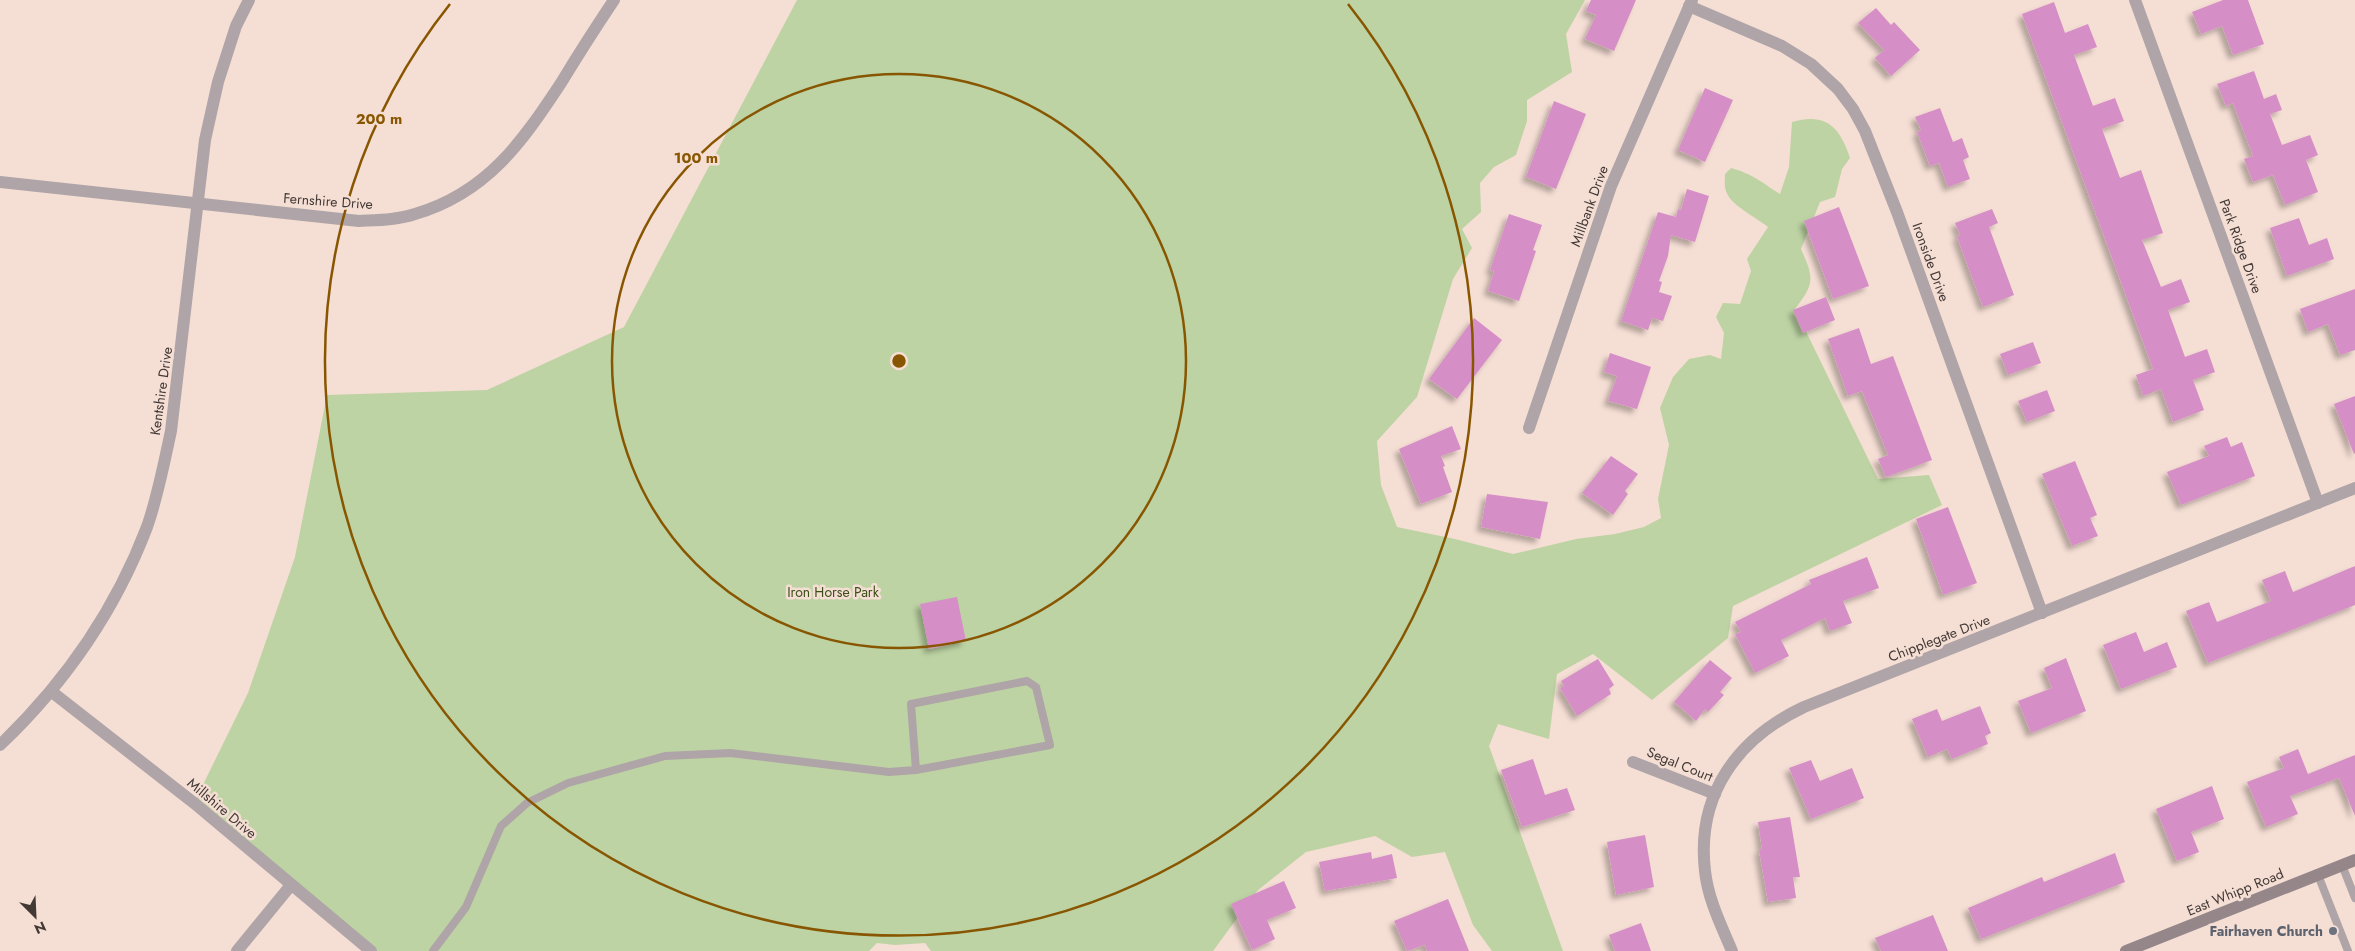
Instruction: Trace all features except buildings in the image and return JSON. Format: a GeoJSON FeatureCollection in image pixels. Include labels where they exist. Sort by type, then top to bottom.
{"type":"FeatureCollection","features":[{"type":"Feature","properties":{"kind":"main road","name":"East Whipp Road"},"geometry":{"type":"LineString","coordinates":[[2126,951],[2355,860]]}},
{"type":"Feature","properties":{"kind":"street","name":"Kentshire Drive"},"geometry":{"type":"LineString","coordinates":[[0,745],[52,692],[80,654],[108,609],[130,568],[148,525],[161,479],[171,432],[205,140],[218,82],[236,26],[249,0]]}},
{"type":"Feature","properties":{"kind":"street","name":"Fernshire Drive"},"geometry":{"type":"LineString","coordinates":[[0,182],[199,202],[359,221],[405,216],[441,205],[465,192],[487,176],[524,138],[614,0]]}},
{"type":"Feature","properties":{"kind":"street","name":"Park Ridge Drive"},"geometry":{"type":"LineString","coordinates":[[2135,0],[2318,503]]}},
{"type":"Feature","properties":{"kind":"street","name":"Millbank Drive"},"geometry":{"type":"LineString","coordinates":[[1529,428],[1611,186],[1691,3]]}},
{"type":"Feature","properties":{"kind":"street","name":"Ironside Drive"},"geometry":{"type":"LineString","coordinates":[[1691,3],[1782,46],[1811,64],[1838,89],[1853,109],[1865,131],[1896,212],[2042,613]]}},
{"type":"Feature","properties":{"kind":"street","name":"Chipplegate Drive"},"geometry":{"type":"LineString","coordinates":[[1732,951],[1710,896],[1705,871],[1704,839],[1715,794],[1737,755],[1761,732],[1782,718],[2355,488]]}},
{"type":"Feature","properties":{"kind":"street","name":"Millshire Drive"},"geometry":{"type":"LineString","coordinates":[[52,692],[194,803],[372,951]]}},
{"type":"Feature","properties":{"kind":"street","name":"Segal Court"},"geometry":{"type":"LineString","coordinates":[[1633,762],[1715,794]]}},
{"type":"Feature","properties":{"kind":"street"},"geometry":{"type":"LineString","coordinates":[[236,951],[291,885]]}},
{"type":"Feature","properties":{"kind":"lane"},"geometry":{"type":"LineString","coordinates":[[434,951],[466,907],[501,826],[527,803],[568,782],[665,756],[730,753],[889,772],[916,770],[1050,745],[1036,687],[1026,681],[911,704],[916,770]]}},
{"type":"Feature","properties":{"kind":"lane"},"geometry":{"type":"LineString","coordinates":[[2342,865],[2355,898]]}},
{"type":"Feature","properties":{"kind":"lane"},"geometry":{"type":"LineString","coordinates":[[2318,875],[2348,951]]}},
{"type":"Feature","properties":{"kind":"green space","name":"Iron Horse Park"},"geometry":{"type":"Polygon","coordinates":[[[797,0],[1585,0],[1566,34],[1572,72],[1527,100],[1527,121],[1516,155],[1494,167],[1480,183],[1481,212],[1462,229],[1472,248],[1453,279],[1417,397],[1377,441],[1381,485],[1397,527],[1513,554],[1576,539],[1615,534],[1644,527],[1661,518],[1658,499],[1669,445],[1660,408],[1673,377],[1689,359],[1710,355],[1721,359],[1724,333],[1716,317],[1723,303],[1740,304],[1751,271],[1747,259],[1768,227],[1738,206],[1728,196],[1725,187],[1725,174],[1731,168],[1739,170],[1780,194],[1789,167],[1792,122],[1804,119],[1823,121],[1836,130],[1842,138],[1850,158],[1842,169],[1835,197],[1820,202],[1801,249],[1808,267],[1810,280],[1806,293],[1795,309],[1878,479],[1929,475],[1942,505],[1733,606],[1728,638],[1652,700],[1593,654],[1557,674],[1549,739],[1498,724],[1489,746],[1563,951],[1492,951],[1473,925],[1445,852],[1412,857],[1375,836],[1306,852],[1258,890],[1213,951],[931,951],[925,943],[895,945],[877,943],[869,951],[371,951],[194,803],[248,693],[295,557],[327,395],[487,390],[624,327],[797,0]]]}},
{"type":"Feature","properties":{"kind":"place","name":"Fairhaven Church"},"geometry":{"type":"Point","coordinates":[2333,931]}}]}
